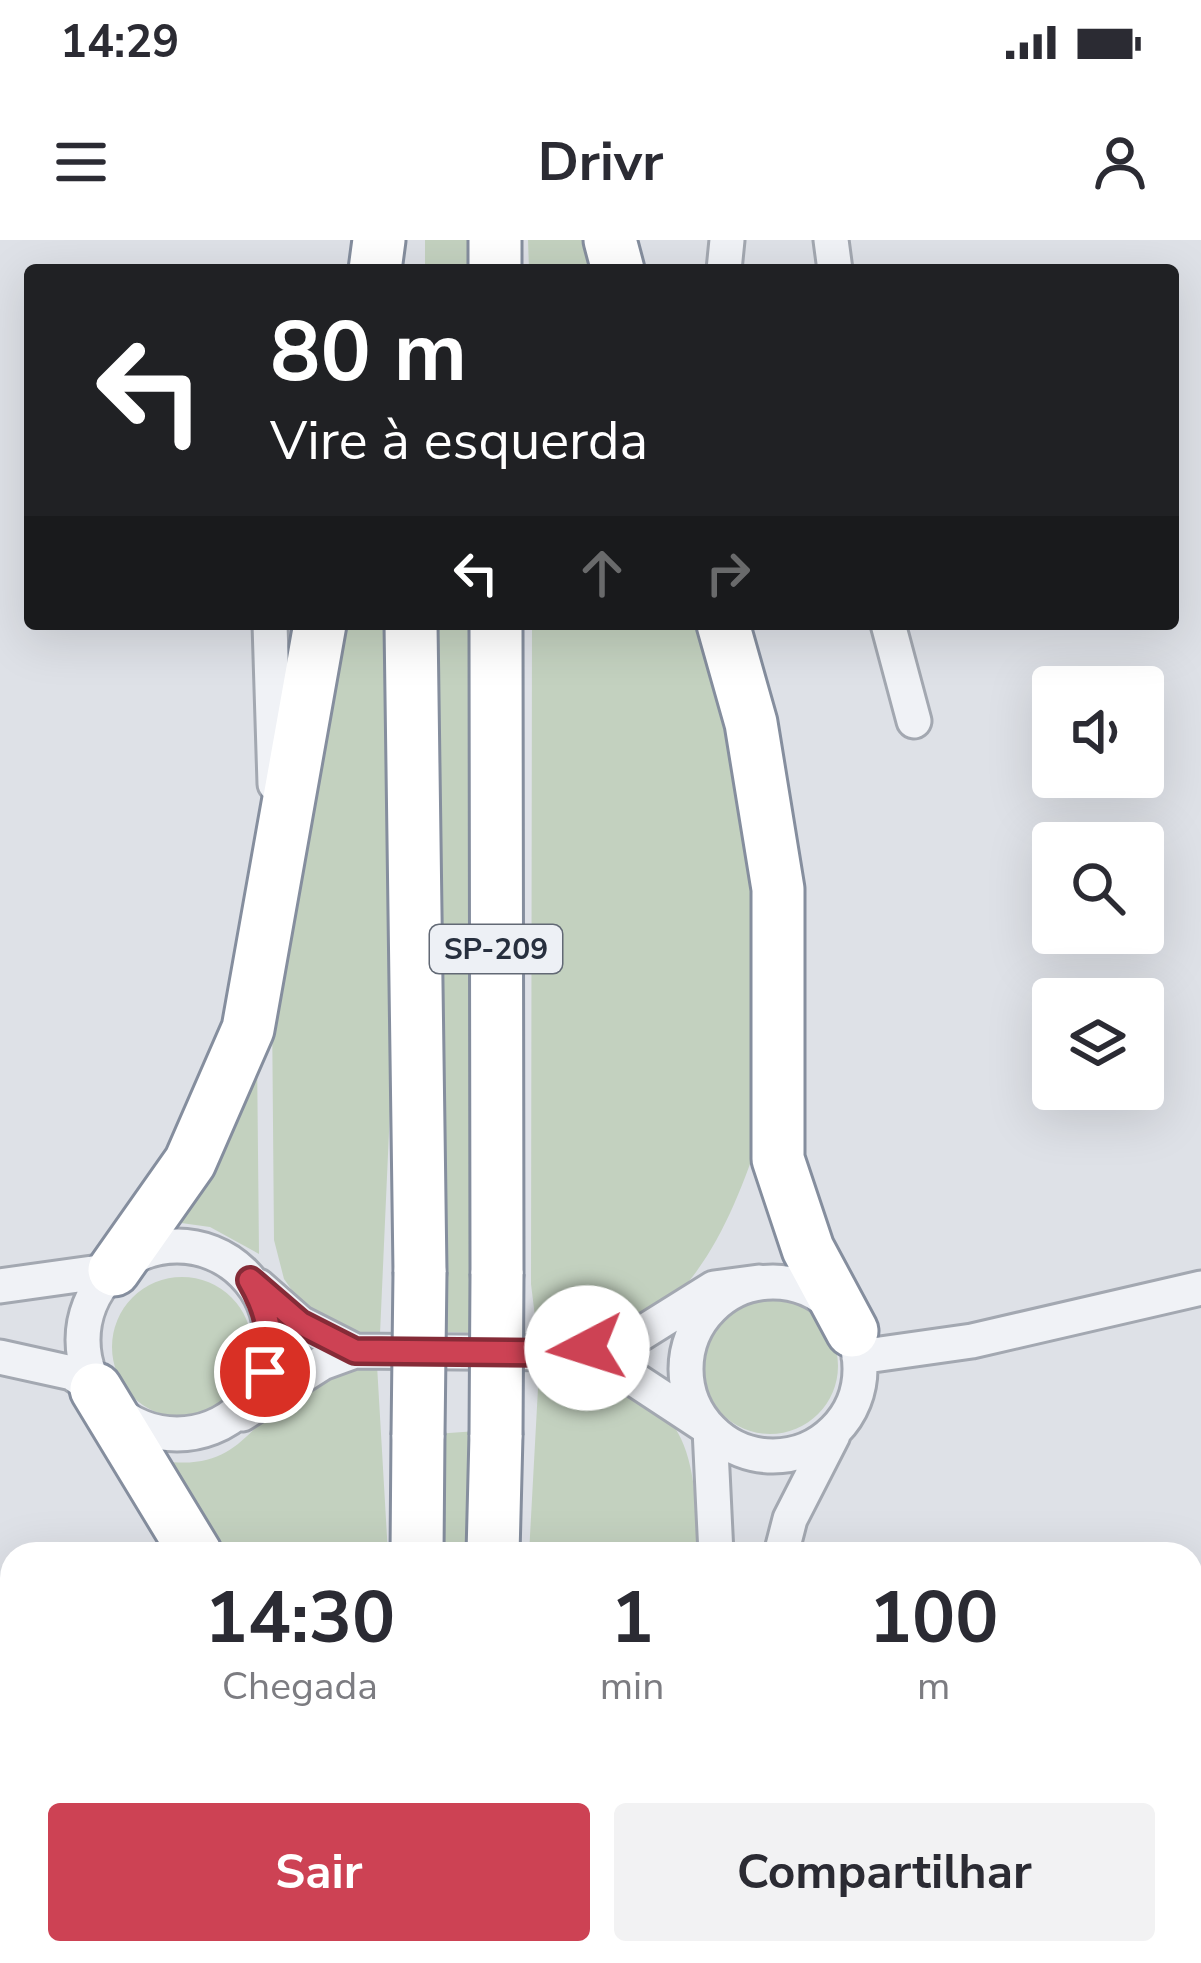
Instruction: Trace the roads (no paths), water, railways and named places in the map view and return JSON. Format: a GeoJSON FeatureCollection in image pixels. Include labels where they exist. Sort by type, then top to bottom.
{"type":"FeatureCollection","features":[{"type":"Feature","properties":{"kind":"highway"},"geometry":{"type":"LineString","coordinates":[[114,1270],[182,1175],[232,1072],[260,986],[319,630]]}},
{"type":"Feature","properties":{"kind":"highway","name":"SP-209"},"geometry":{"type":"LineString","coordinates":[[411,630],[420,1272],[417,1542]]}},
{"type":"Feature","properties":{"kind":"highway","name":"SP-209"},"geometry":{"type":"LineString","coordinates":[[493,1542],[496,630]]}},
{"type":"Feature","properties":{"kind":"highway"},"geometry":{"type":"LineString","coordinates":[[725,630],[755,745],[778,889],[778,1159],[808,1249],[856,1344]]}},
{"type":"Feature","properties":{"kind":"highway"},"geometry":{"type":"LineString","coordinates":[[96,1388],[189,1542]]}},
{"type":"Feature","properties":{"kind":"street"},"geometry":{"type":"LineString","coordinates":[[270,630],[277,862]]}},
{"type":"Feature","properties":{"kind":"street"},"geometry":{"type":"LineString","coordinates":[[890,630],[914,721]]}},
{"type":"Feature","properties":{"kind":"street"},"geometry":{"type":"LineString","coordinates":[[96,1388],[85,1358],[84,1326],[94,1295],[114,1270],[135,1256],[184,1246],[220,1256],[300,1323],[355,1351]]}},
{"type":"Feature","properties":{"kind":"street"},"geometry":{"type":"LineString","coordinates":[[0,1286],[114,1270]]}},
{"type":"Feature","properties":{"kind":"street"},"geometry":{"type":"LineString","coordinates":[[224,1422],[249,1401],[265,1372],[272,1341],[266,1309],[250,1280]]}},
{"type":"Feature","properties":{"kind":"street"},"geometry":{"type":"LineString","coordinates":[[716,1542],[718,1502],[710,1429],[688,1389],[686,1361],[693,1334],[708,1310],[730,1293],[759,1282]]}},
{"type":"Feature","properties":{"kind":"street"},"geometry":{"type":"LineString","coordinates":[[0,1358],[72,1373],[96,1388],[116,1412],[168,1434],[224,1422],[272,1400],[322,1363],[355,1351],[562,1353],[642,1334],[713,1288],[782,1282],[824,1298],[856,1344],[859,1382],[804,1486],[785,1542]]}},
{"type":"Feature","properties":{"kind":"street"},"geometry":{"type":"LineString","coordinates":[[856,1344],[972,1341],[1201,1288]]}},
{"type":"Feature","properties":{"kind":"street"},"geometry":{"type":"LineString","coordinates":[[562,1353],[634,1379],[733,1447],[777,1456],[800,1452],[837,1427]]}}]}
